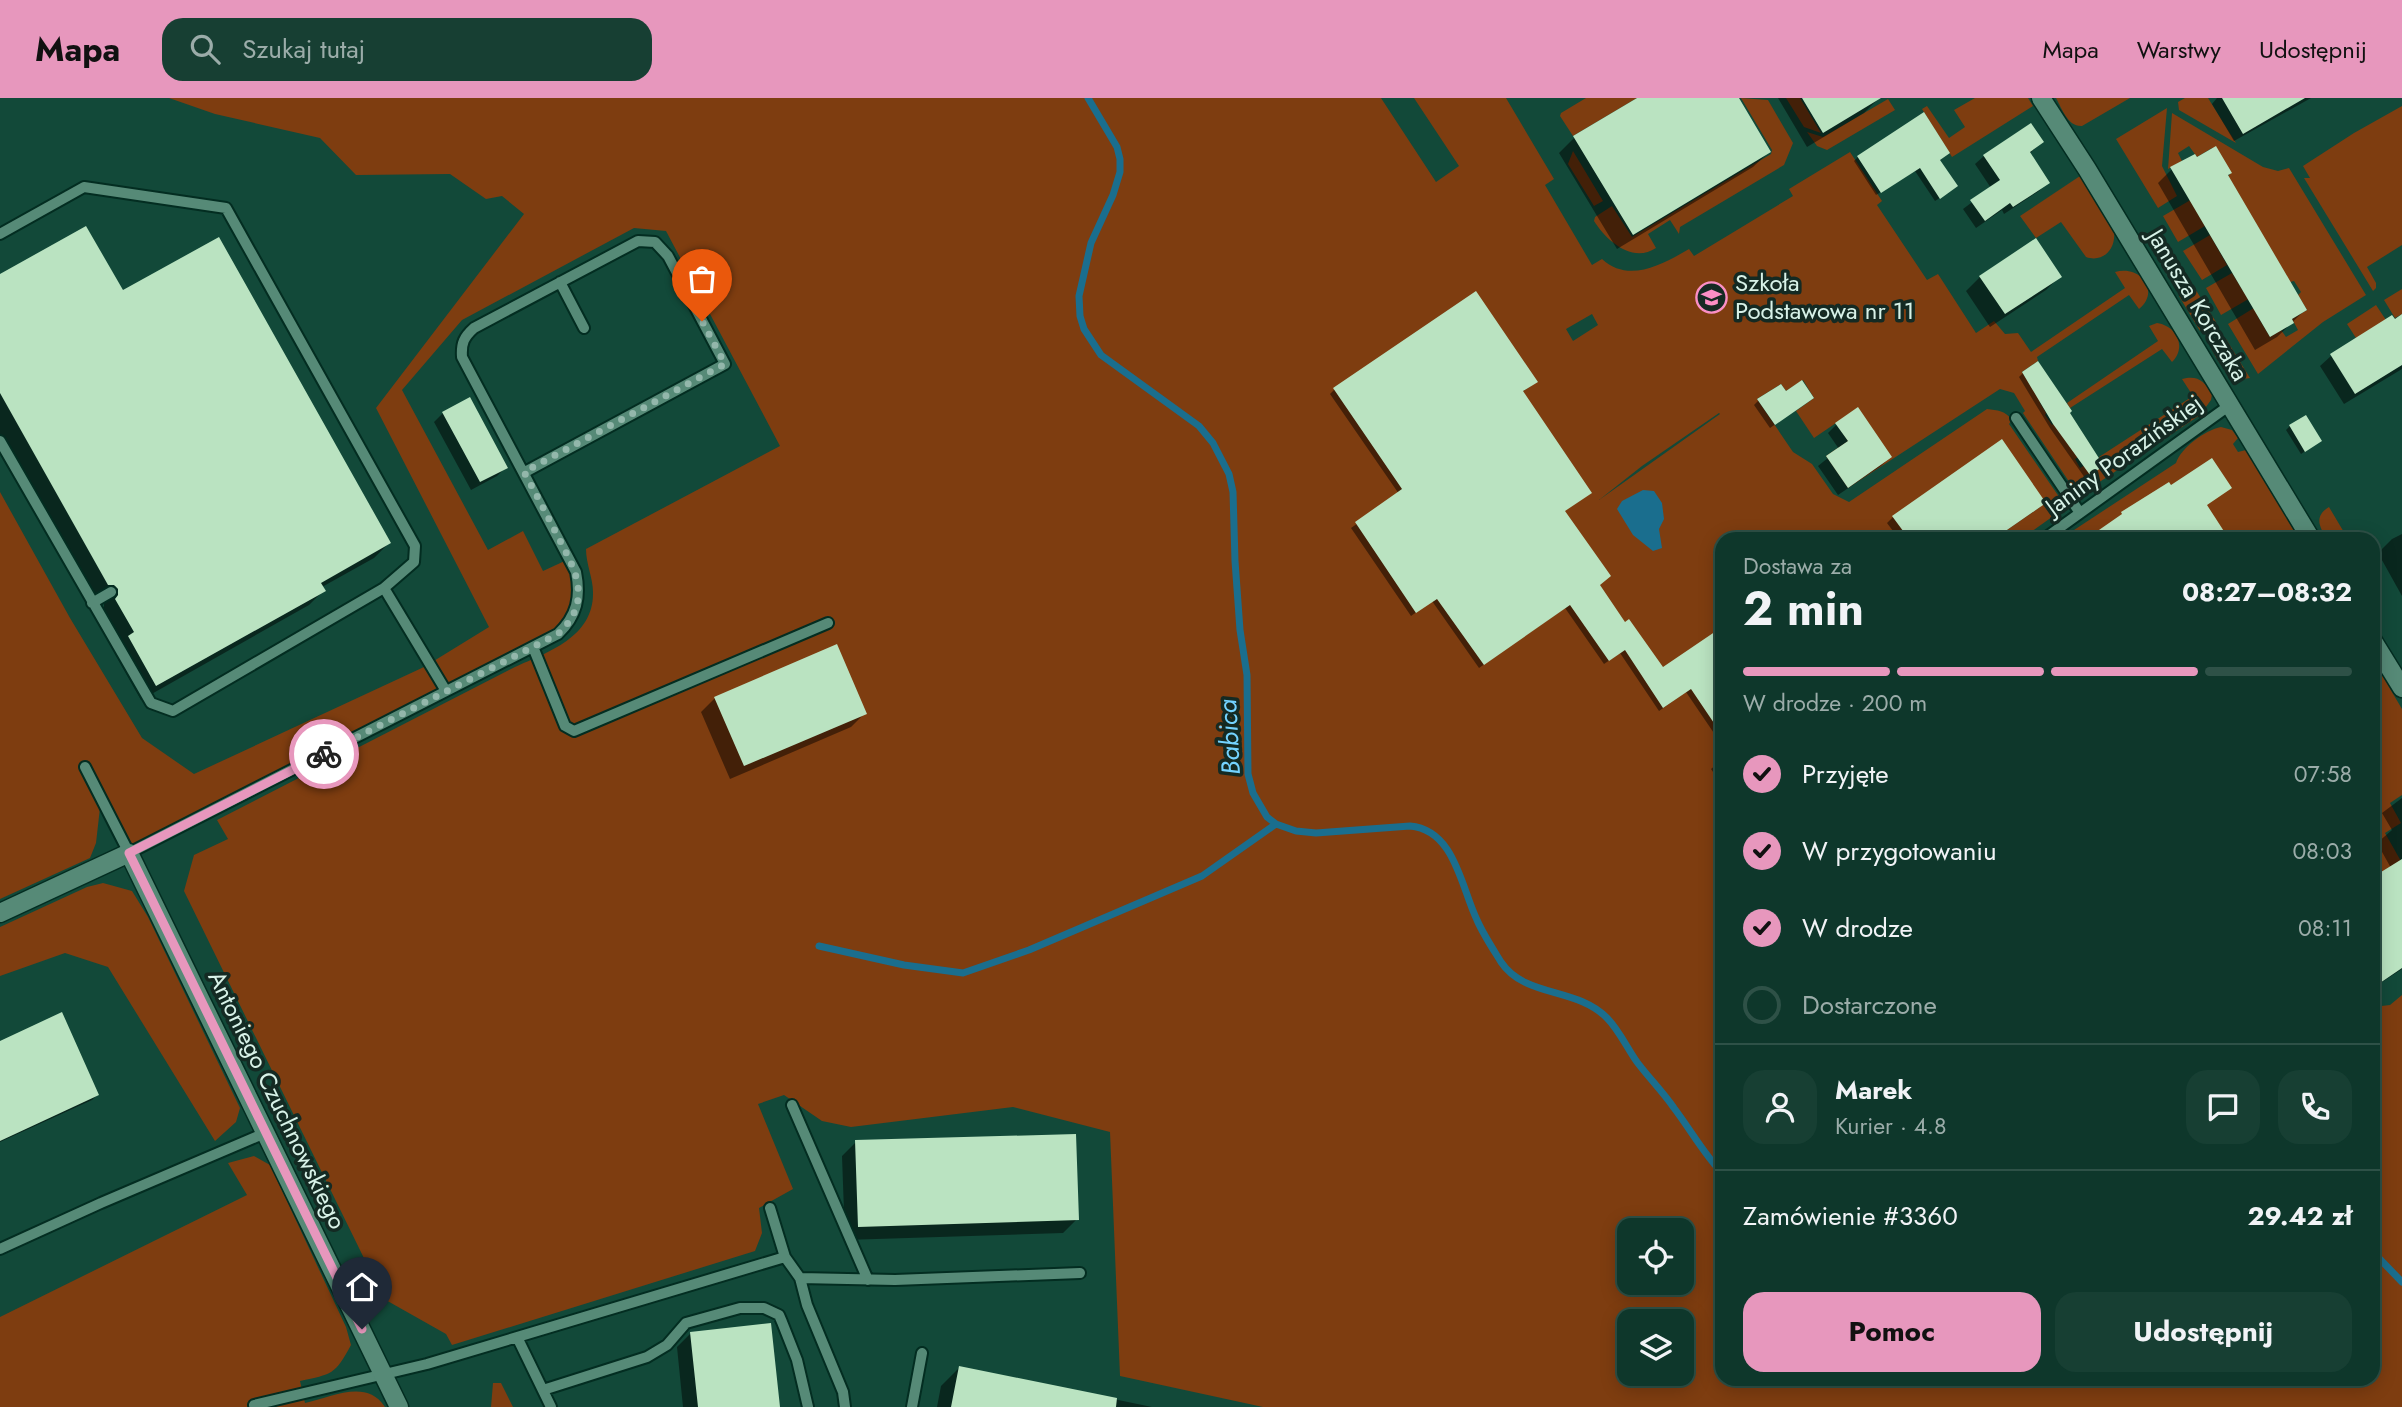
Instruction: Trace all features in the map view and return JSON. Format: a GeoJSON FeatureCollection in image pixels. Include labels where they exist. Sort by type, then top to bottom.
{"type":"FeatureCollection","features":[{"type":"Feature","properties":{"kind":"street","name":"Janusza Korczaka"},"geometry":{"type":"LineString","coordinates":[[2041,98],[2087,169],[2307,532]]}},
{"type":"Feature","properties":{"kind":"street"},"geometry":{"type":"LineString","coordinates":[[2380,652],[2402,688]]}},
{"type":"Feature","properties":{"kind":"street"},"geometry":{"type":"LineString","coordinates":[[0,913],[129,853]]}},
{"type":"Feature","properties":{"kind":"street","name":"Antoniego Czuchnowskiego"},"geometry":{"type":"LineString","coordinates":[[129,853],[399,1407]]}},
{"type":"Feature","properties":{"kind":"lane"},"geometry":{"type":"LineString","coordinates":[[0,234],[84,187],[226,208],[415,546],[414,562],[384,589],[173,711],[151,704],[0,441]]}},
{"type":"Feature","properties":{"kind":"lane"},"geometry":{"type":"LineString","coordinates":[[85,767],[129,853],[558,634],[569,624],[578,601],[576,572],[462,357],[461,345],[466,335],[474,328],[560,282],[638,241],[655,242],[668,256],[725,364],[524,472]]}},
{"type":"Feature","properties":{"kind":"lane"},"geometry":{"type":"LineString","coordinates":[[560,282],[584,328]]}},
{"type":"Feature","properties":{"kind":"lane","name":"Janiny Porazińskiej"},"geometry":{"type":"LineString","coordinates":[[2053,532],[2230,405]]}},
{"type":"Feature","properties":{"kind":"lane"},"geometry":{"type":"LineString","coordinates":[[2016,418],[2080,513]]}},
{"type":"Feature","properties":{"kind":"lane"},"geometry":{"type":"LineString","coordinates":[[384,589],[446,691]]}},
{"type":"Feature","properties":{"kind":"lane"},"geometry":{"type":"LineString","coordinates":[[92,603],[111,592]]}},
{"type":"Feature","properties":{"kind":"lane"},"geometry":{"type":"LineString","coordinates":[[533,647],[565,726],[574,731],[828,623]]}},
{"type":"Feature","properties":{"kind":"lane"},"geometry":{"type":"LineString","coordinates":[[792,1105],[868,1280]]}},
{"type":"Feature","properties":{"kind":"lane"},"geometry":{"type":"LineString","coordinates":[[0,1249],[265,1133]]}},
{"type":"Feature","properties":{"kind":"lane"},"geometry":{"type":"LineString","coordinates":[[770,1208],[785,1257],[800,1278],[807,1305],[843,1392],[845,1407]]}},
{"type":"Feature","properties":{"kind":"lane"},"geometry":{"type":"LineString","coordinates":[[255,1407],[254,1405],[384,1375],[785,1257]]}},
{"type":"Feature","properties":{"kind":"lane"},"geometry":{"type":"LineString","coordinates":[[800,1278],[868,1280],[1080,1273]]}},
{"type":"Feature","properties":{"kind":"lane"},"geometry":{"type":"LineString","coordinates":[[543,1390],[647,1357],[667,1345],[686,1323],[740,1308],[764,1308],[779,1315],[797,1360],[808,1407]]}},
{"type":"Feature","properties":{"kind":"lane"},"geometry":{"type":"LineString","coordinates":[[517,1337],[551,1407]]}},
{"type":"Feature","properties":{"kind":"lane"},"geometry":{"type":"LineString","coordinates":[[912,1407],[922,1353]]}},
{"type":"Feature","properties":{"kind":"shaded area"},"geometry":{"type":"Polygon","coordinates":[[[169,98],[1381,98],[1436,182],[1459,166],[1414,98],[1506,98],[1554,179],[1545,185],[1592,265],[1602,259],[1623,270],[1635,271],[1657,265],[1689,249],[1694,256],[1793,196],[1789,189],[1850,152],[1882,201],[1877,205],[1927,280],[1938,274],[1976,333],[1994,321],[2005,334],[2018,333],[2031,352],[2125,288],[2115,272],[2133,272],[2140,276],[2148,288],[2148,295],[2139,309],[2129,295],[2037,357],[2038,361],[2022,372],[2042,401],[2040,403],[2045,415],[2052,425],[2069,413],[2092,448],[2075,459],[2080,468],[2087,464],[2092,472],[2104,464],[2099,457],[2193,396],[2182,379],[2200,380],[2212,394],[2211,400],[2200,415],[2086,491],[2074,489],[2023,413],[2025,411],[2014,393],[2000,389],[1848,488],[1826,456],[1848,441],[1836,423],[1814,438],[1796,411],[1814,398],[1803,380],[1786,391],[1781,384],[1757,399],[1793,452],[1812,464],[1833,494],[1849,502],[1987,409],[2001,412],[2012,420],[2009,424],[2066,507],[2031,532],[1715,532],[1715,1386],[2380,1386],[2380,1006],[2390,1005],[2402,995],[2402,1407],[1263,1407],[1120,1376],[1110,1132],[1013,1107],[851,1127],[822,1121],[784,1095],[758,1104],[793,1189],[759,1208],[762,1233],[755,1251],[452,1345],[446,1334],[384,1299],[184,891],[194,855],[228,839],[217,820],[567,641],[586,621],[591,608],[593,587],[586,549],[780,446],[666,231],[634,228],[462,320],[402,390],[488,550],[523,531],[543,571],[569,559],[579,586],[569,624],[129,853],[101,799],[96,843],[90,858],[0,899],[0,492],[70,618],[142,738],[194,774],[424,667],[489,627],[376,408],[524,214],[502,196],[486,199],[450,174],[356,175],[320,138],[215,114],[169,98]],[[1592,314],[1566,329],[1573,341],[1598,325],[1592,314]],[[1720,414],[1642,466],[1599,500],[1720,414]]]}},
{"type":"Feature","properties":{"kind":"shaded area"},"geometry":{"type":"Polygon","coordinates":[[[1586,98],[1637,98],[1573,136],[1560,116],[1561,113],[1586,98]]]}},
{"type":"Feature","properties":{"kind":"shaded area"},"geometry":{"type":"Polygon","coordinates":[[[1741,98],[1768,100],[1793,143],[1784,165],[1680,227],[1679,234],[1670,220],[1648,234],[1656,248],[1647,252],[1638,253],[1620,248],[1605,235],[1594,221],[1595,217],[1612,206],[1632,237],[1771,154],[1772,150],[1741,98]]]}},
{"type":"Feature","properties":{"kind":"shaded area"},"geometry":{"type":"Polygon","coordinates":[[[1786,98],[1800,98],[1821,133],[1804,127],[1786,98]]]}},
{"type":"Feature","properties":{"kind":"shaded area"},"geometry":{"type":"Polygon","coordinates":[[[1975,98],[2028,98],[2033,106],[1952,157],[1922,109],[1927,106],[1949,138],[1965,127],[1954,110],[1975,98]]]}},
{"type":"Feature","properties":{"kind":"shaded area"},"geometry":{"type":"Polygon","coordinates":[[[2056,98],[2130,98],[2082,126],[2077,126],[2063,112],[2056,98]]]}},
{"type":"Feature","properties":{"kind":"shaded area"},"geometry":{"type":"Polygon","coordinates":[[[2185,98],[2208,98],[2236,143],[2179,110],[2178,102],[2185,98]]]}},
{"type":"Feature","properties":{"kind":"shaded area"},"geometry":{"type":"Polygon","coordinates":[[[1888,99],[1895,110],[1827,150],[1817,146],[1807,132],[1823,137],[1888,99]]]}},
{"type":"Feature","properties":{"kind":"shaded area"},"geometry":{"type":"Polygon","coordinates":[[[2402,106],[2402,245],[2367,267],[2376,283],[2373,291],[2304,178],[2310,178],[2303,166],[2402,106]]]}},
{"type":"Feature","properties":{"kind":"shaded area"},"geometry":{"type":"Polygon","coordinates":[[[2167,108],[2162,166],[2177,196],[2158,208],[2116,139],[2167,108]]]}},
{"type":"Feature","properties":{"kind":"shaded area"},"geometry":{"type":"Polygon","coordinates":[[[2172,113],[2263,167],[2278,171],[2289,168],[2366,295],[2323,322],[2258,374],[2228,324],[2257,306],[2258,317],[2270,337],[2281,330],[2286,337],[2298,330],[2292,319],[2307,310],[2298,295],[2301,292],[2294,281],[2290,282],[2228,176],[2231,173],[2212,148],[2197,157],[2189,146],[2178,153],[2182,161],[2168,169],[2172,113]]]}},
{"type":"Feature","properties":{"kind":"shaded area"},"geometry":{"type":"Polygon","coordinates":[[[1573,151],[1603,201],[1594,206],[1568,164],[1573,151]]]}},
{"type":"Feature","properties":{"kind":"shaded area"},"geometry":{"type":"Polygon","coordinates":[[[2080,176],[2114,232],[2111,249],[2098,258],[2086,257],[2061,222],[2036,238],[2020,216],[2080,176]]]}},
{"type":"Feature","properties":{"kind":"shaded area"},"geometry":{"type":"Polygon","coordinates":[[[2194,198],[2198,214],[2205,226],[2178,242],[2163,216],[2194,198]]]}},
{"type":"Feature","properties":{"kind":"shaded area"},"geometry":{"type":"Polygon","coordinates":[[[2210,235],[2227,265],[2202,280],[2183,251],[2210,235]]]}},
{"type":"Feature","properties":{"kind":"shaded area"},"geometry":{"type":"Polygon","coordinates":[[[2232,273],[2243,291],[2252,297],[2221,315],[2206,288],[2232,273]]]}},
{"type":"Feature","properties":{"kind":"shaded area"},"geometry":{"type":"Polygon","coordinates":[[[2192,284],[2216,322],[2200,331],[2179,296],[2179,292],[2192,284]]]}},
{"type":"Feature","properties":{"kind":"shaded area"},"geometry":{"type":"Polygon","coordinates":[[[2402,289],[2402,314],[2395,318],[2384,300],[2402,289]]]}},
{"type":"Feature","properties":{"kind":"shaded area"},"geometry":{"type":"Polygon","coordinates":[[[2376,305],[2388,323],[2356,338],[2347,324],[2376,305]]]}},
{"type":"Feature","properties":{"kind":"shaded area"},"geometry":{"type":"Polygon","coordinates":[[[2157,323],[2170,328],[2178,338],[2179,350],[2172,362],[2162,349],[2070,408],[2067,403],[2158,341],[2149,326],[2157,323]]]}},
{"type":"Feature","properties":{"kind":"shaded area"},"geometry":{"type":"Polygon","coordinates":[[[2226,339],[2250,378],[2242,379],[2230,374],[2218,360],[2211,348],[2226,339]]]}},
{"type":"Feature","properties":{"kind":"shaded area"},"geometry":{"type":"Polygon","coordinates":[[[2221,427],[2232,430],[2238,438],[2233,444],[2238,452],[2246,450],[2296,532],[2071,532],[2176,463],[2188,446],[2221,427]]]}},
{"type":"Feature","properties":{"kind":"shaded area"},"geometry":{"type":"Polygon","coordinates":[[[2329,507],[2344,532],[2323,532],[2319,522],[2324,510],[2329,507]]]}},
{"type":"Feature","properties":{"kind":"shaded area"},"geometry":{"type":"Polygon","coordinates":[[[2380,672],[2402,709],[2402,795],[2390,803],[2401,823],[2385,833],[2402,863],[2380,874],[2380,672]]]}},
{"type":"Feature","properties":{"kind":"shaded area"},"geometry":{"type":"Polygon","coordinates":[[[103,883],[132,891],[148,917],[240,1108],[236,1122],[215,1141],[108,967],[65,953],[0,976],[0,927],[87,887],[103,883]]]}},
{"type":"Feature","properties":{"kind":"shaded area"},"geometry":{"type":"Polygon","coordinates":[[[254,1156],[270,1165],[346,1327],[351,1345],[332,1372],[300,1381],[305,1403],[337,1394],[358,1392],[377,1398],[385,1407],[0,1407],[0,1317],[247,1195],[228,1163],[254,1156]]]}},
{"type":"Feature","properties":{"kind":"shaded area"},"geometry":{"type":"Polygon","coordinates":[[[493,1383],[501,1383],[513,1407],[491,1407],[493,1383]]]}},
{"type":"Feature","properties":{"kind":"water"},"geometry":{"type":"Polygon","coordinates":[[[1643,490],[1654,491],[1662,503],[1664,519],[1659,529],[1662,548],[1653,551],[1633,535],[1617,509],[1622,501],[1643,490]]]}},
{"type":"Feature","properties":{"kind":"building"},"geometry":{"type":"Polygon","coordinates":[[[1637,98],[1739,98],[1771,152],[1633,235],[1573,136],[1637,98]]]}},
{"type":"Feature","properties":{"kind":"building"},"geometry":{"type":"Polygon","coordinates":[[[1802,98],[1881,98],[1823,133],[1802,98]]]}},
{"type":"Feature","properties":{"kind":"building"},"geometry":{"type":"Polygon","coordinates":[[[2222,98],[2305,98],[2243,134],[2222,98]]]}},
{"type":"Feature","properties":{"kind":"building"},"geometry":{"type":"Polygon","coordinates":[[[1924,112],[1950,153],[1940,160],[1958,186],[1940,199],[1920,168],[1881,193],[1857,156],[1924,112]]]}},
{"type":"Feature","properties":{"kind":"building"},"geometry":{"type":"Polygon","coordinates":[[[2031,123],[2044,142],[2030,152],[2050,183],[2013,207],[2010,203],[1985,221],[1970,200],[2000,180],[1983,155],[2031,123]]]}},
{"type":"Feature","properties":{"kind":"building"},"geometry":{"type":"Polygon","coordinates":[[[2216,146],[2232,173],[2228,175],[2307,310],[2292,319],[2294,323],[2270,337],[2170,167],[2195,154],[2197,157],[2216,146]]]}},
{"type":"Feature","properties":{"kind":"building"},"geometry":{"type":"Polygon","coordinates":[[[86,226],[123,290],[219,237],[391,543],[321,583],[326,591],[156,686],[128,636],[134,632],[115,599],[118,589],[114,585],[108,585],[0,393],[0,274],[86,226]]]}},
{"type":"Feature","properties":{"kind":"building"},"geometry":{"type":"Polygon","coordinates":[[[2036,238],[2062,277],[2005,314],[1979,276],[2036,238]]]}},
{"type":"Feature","properties":{"kind":"building"},"geometry":{"type":"Polygon","coordinates":[[[1476,291],[1538,382],[1523,391],[1592,493],[1565,511],[1611,576],[1600,585],[1625,622],[1629,619],[1663,667],[1715,632],[1715,725],[1691,689],[1663,708],[1625,650],[1609,661],[1570,605],[1484,665],[1437,599],[1416,613],[1355,522],[1402,489],[1333,388],[1476,291]]]}},
{"type":"Feature","properties":{"kind":"building"},"geometry":{"type":"Polygon","coordinates":[[[2402,314],[2402,365],[2355,394],[2330,354],[2392,315],[2395,319],[2402,314]]]}},
{"type":"Feature","properties":{"kind":"building"},"geometry":{"type":"Polygon","coordinates":[[[2038,361],[2072,411],[2070,413],[2104,466],[2090,475],[2053,424],[2022,372],[2038,361]]]}},
{"type":"Feature","properties":{"kind":"building"},"geometry":{"type":"Polygon","coordinates":[[[1802,380],[1814,398],[1775,425],[1757,399],[1781,384],[1786,391],[1802,380]]]}},
{"type":"Feature","properties":{"kind":"building"},"geometry":{"type":"Polygon","coordinates":[[[470,397],[508,468],[480,482],[442,412],[470,397]]]}},
{"type":"Feature","properties":{"kind":"building"},"geometry":{"type":"Polygon","coordinates":[[[1858,407],[1892,457],[1848,488],[1826,456],[1848,441],[1835,423],[1858,407]]]}},
{"type":"Feature","properties":{"kind":"building"},"geometry":{"type":"Polygon","coordinates":[[[2306,415],[2322,441],[2305,452],[2289,425],[2306,415]]]}},
{"type":"Feature","properties":{"kind":"building"},"geometry":{"type":"Polygon","coordinates":[[[2002,439],[2046,503],[2004,532],[1904,532],[1892,516],[2002,439]]]}},
{"type":"Feature","properties":{"kind":"building"},"geometry":{"type":"Polygon","coordinates":[[[2212,458],[2232,488],[2207,505],[2224,532],[2096,532],[2122,514],[2121,512],[2169,482],[2171,485],[2212,458]]]}},
{"type":"Feature","properties":{"kind":"building"},"geometry":{"type":"Polygon","coordinates":[[[837,644],[867,714],[744,766],[714,697],[837,644]]]}},
{"type":"Feature","properties":{"kind":"building"},"geometry":{"type":"Polygon","coordinates":[[[2402,859],[2402,968],[2380,983],[2380,873],[2402,859]]]}},
{"type":"Feature","properties":{"kind":"building"},"geometry":{"type":"Polygon","coordinates":[[[62,1012],[99,1095],[0,1141],[0,1041],[62,1012]]]}},
{"type":"Feature","properties":{"kind":"building"},"geometry":{"type":"Polygon","coordinates":[[[1076,1134],[1079,1220],[858,1227],[855,1140],[1076,1134]]]}},
{"type":"Feature","properties":{"kind":"building"},"geometry":{"type":"Polygon","coordinates":[[[771,1323],[780,1407],[698,1407],[690,1332],[771,1323]]]}},
{"type":"Feature","properties":{"kind":"building"},"geometry":{"type":"Polygon","coordinates":[[[959,1366],[1117,1398],[1116,1407],[951,1407],[959,1366]]]}},
{"type":"Feature","properties":{"kind":"waterway","name":"Babica"},"geometry":{"type":"LineString","coordinates":[[1088,98],[1117,147],[1120,172],[1113,195],[1091,243],[1079,296],[1080,316],[1084,329],[1101,355],[1199,426],[1213,443],[1229,474],[1233,492],[1240,630],[1247,675],[1248,774],[1253,793],[1267,817],[1276,824],[1296,831],[1316,833],[1410,826],[1425,830],[1437,838],[1454,862],[1479,925],[1501,962],[1523,982],[1581,1001],[1607,1018],[1715,1165]]}},
{"type":"Feature","properties":{"kind":"waterway"},"geometry":{"type":"LineString","coordinates":[[819,946],[904,965],[963,973],[1029,950],[1202,876],[1276,824]]}},
{"type":"Feature","properties":{"kind":"waterway","name":"Babica"},"geometry":{"type":"LineString","coordinates":[[2380,1259],[2402,1282]]}},
{"type":"Feature","properties":{"kind":"way so far"},"geometry":{"type":"LineString","coordinates":[[324,754],[558,634],[569,624],[578,601],[576,572],[524,472],[725,364],[702,321]]}},
{"type":"Feature","properties":{"kind":"place","name":"Szkoła Podstawowa nr 11"},"geometry":{"type":"Point","coordinates":[1712,297]}},
{"type":"Feature","properties":{"kind":"route"},"geometry":{"type":"LineString","coordinates":[[324,754],[129,853],[362,1329]]}}]}
